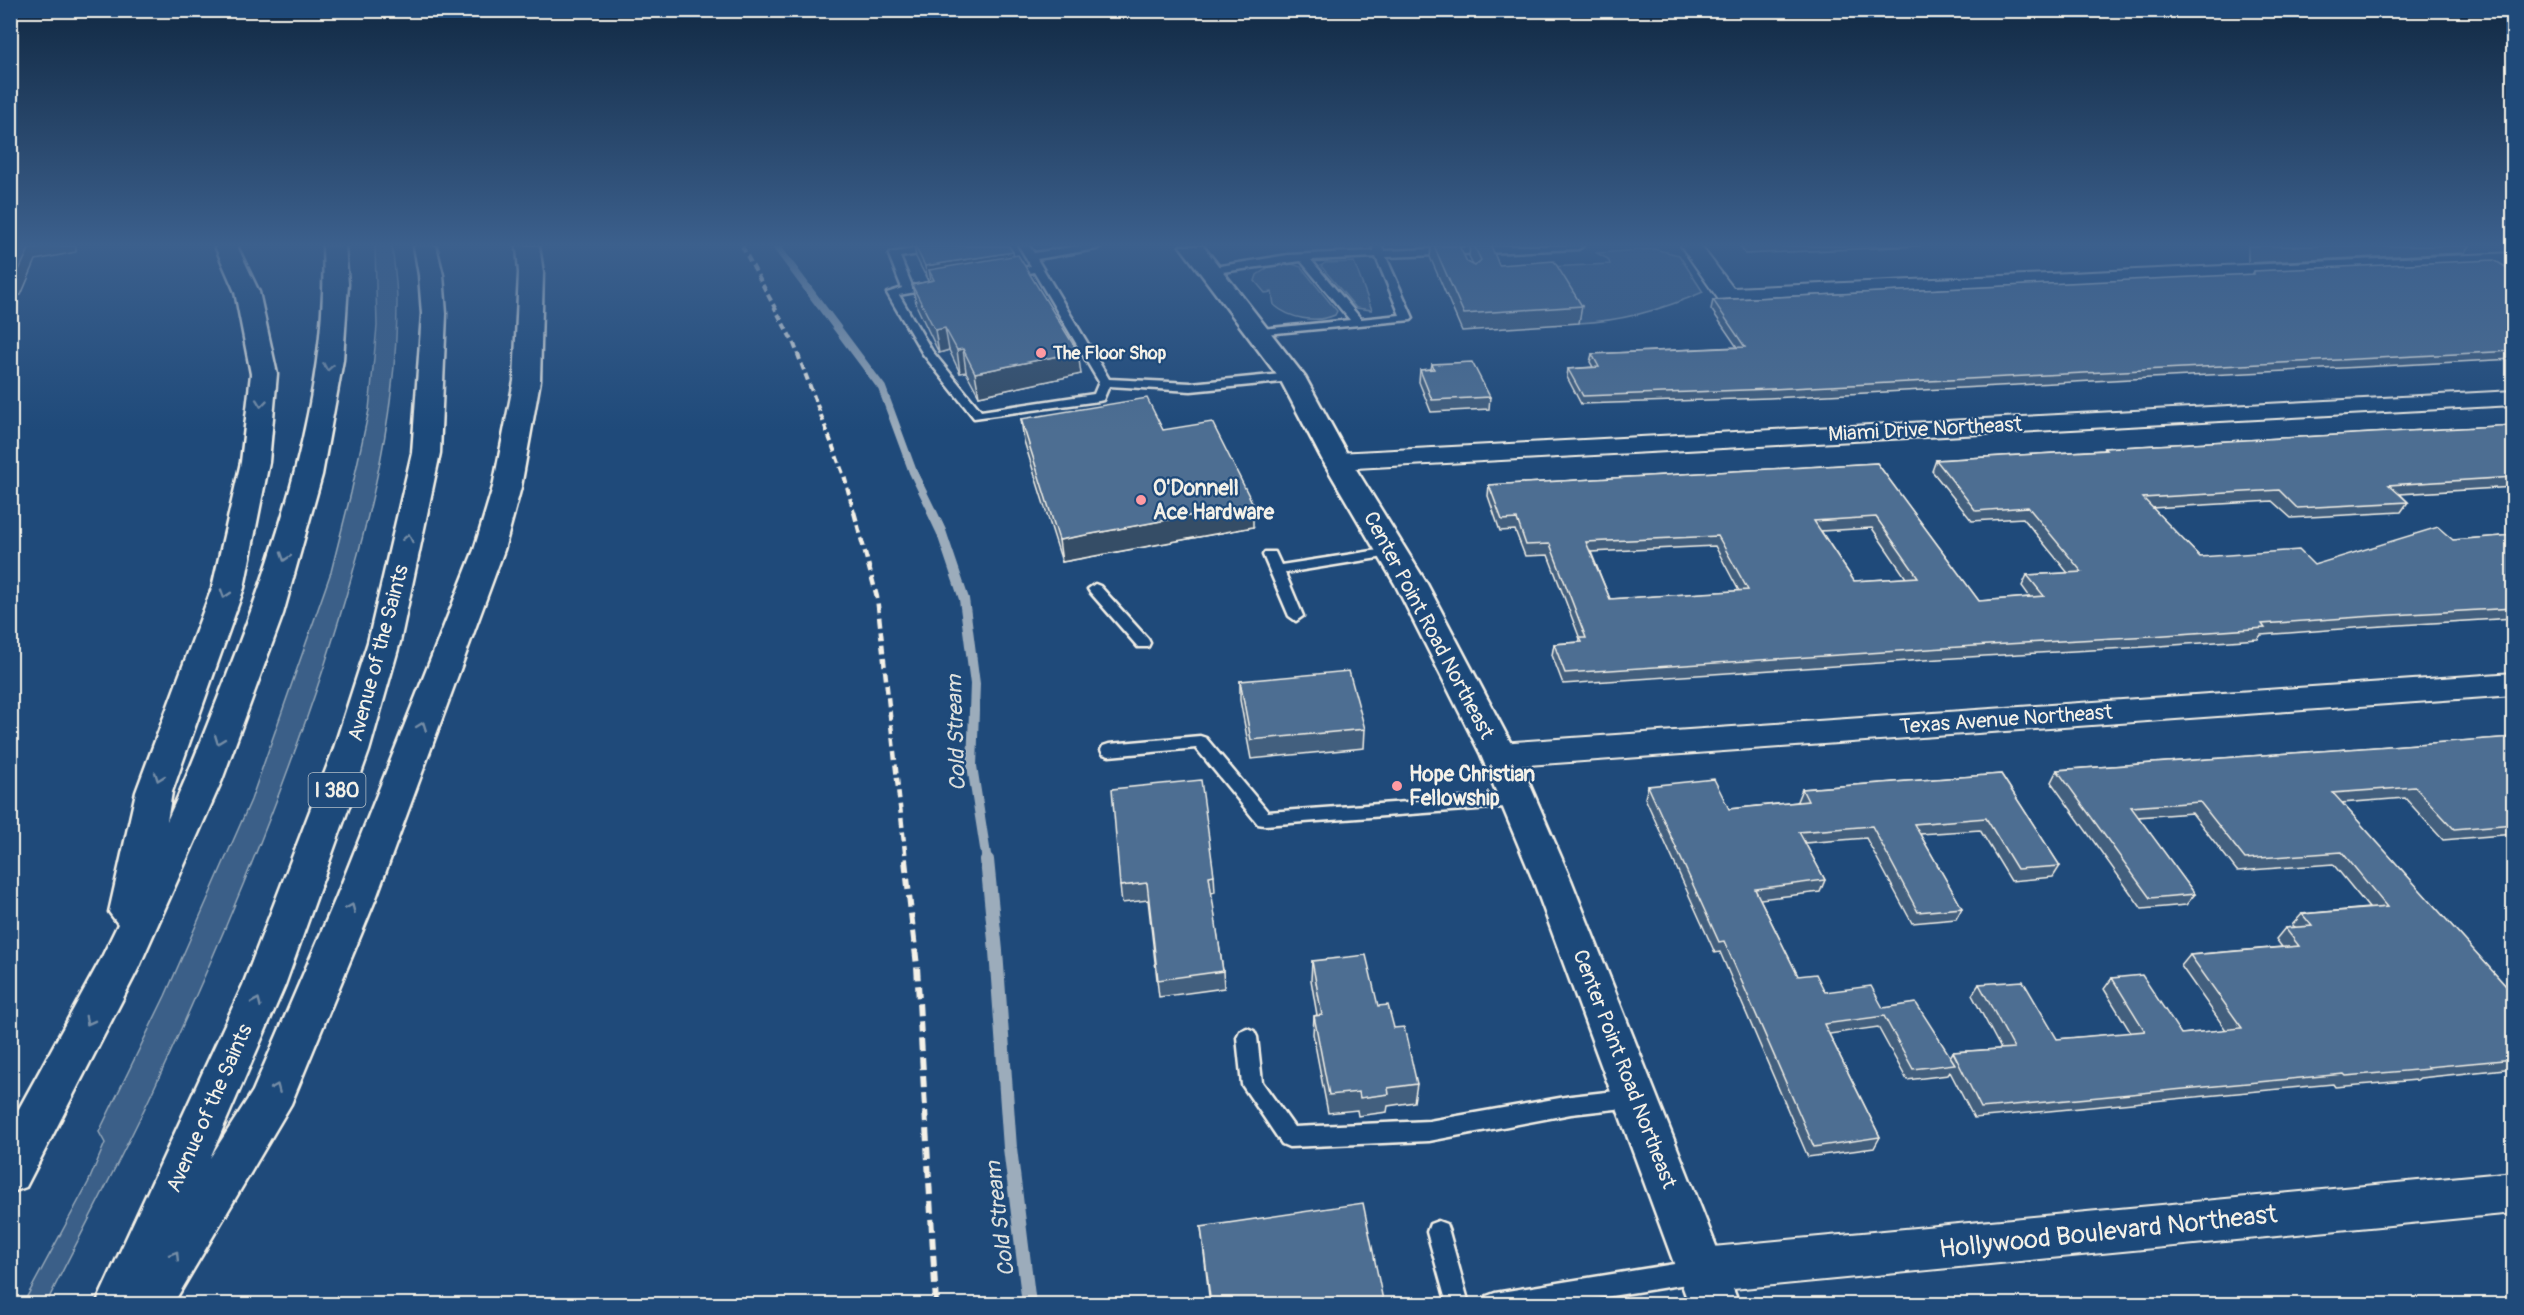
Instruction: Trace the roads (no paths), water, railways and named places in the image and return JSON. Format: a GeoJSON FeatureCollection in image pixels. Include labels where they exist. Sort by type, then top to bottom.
{"type":"FeatureCollection","features":[{"type":"Feature","properties":{"kind":"main road"},"geometry":{"type":"LineString","coordinates":[[117,969],[154,792],[228,588],[255,462],[264,374],[250,307]]}},
{"type":"Feature","properties":{"kind":"main road"},"geometry":{"type":"LineString","coordinates":[[10,1171],[117,969],[204,780],[267,614],[290,545],[308,475],[330,360],[334,307]]}},
{"type":"Feature","properties":{"kind":"main road","name":"Avenue of the Saints"},"geometry":{"type":"LineString","coordinates":[[121,1305],[264,985],[351,751],[384,642],[426,453],[434,307]]}},
{"type":"Feature","properties":{"kind":"main road"},"geometry":{"type":"LineString","coordinates":[[145,1305],[268,1104],[356,898],[489,550],[507,487],[527,381],[530,307]]}},
{"type":"Feature","properties":{"kind":"main road","name":"Center Point Road Northeast"},"geometry":{"type":"LineString","coordinates":[[1237,307],[1292,377],[1337,461],[1411,584],[1499,755],[1552,880],[1708,1287]]}},
{"type":"Feature","properties":{"kind":"street","name":"Miami Drive Northeast"},"geometry":{"type":"LineString","coordinates":[[1337,461],[2514,398]]}},
{"type":"Feature","properties":{"kind":"street","name":"Texas Avenue Northeast"},"geometry":{"type":"LineString","coordinates":[[1499,755],[2514,684]]}},
{"type":"Feature","properties":{"kind":"street","name":"Hollywood Boulevard Northeast"},"geometry":{"type":"LineString","coordinates":[[1708,1287],[2514,1192]]}},
{"type":"Feature","properties":{"kind":"lane"},"geometry":{"type":"LineString","coordinates":[[901,307],[927,352],[978,416],[1099,397],[1106,382]]}},
{"type":"Feature","properties":{"kind":"lane"},"geometry":{"type":"LineString","coordinates":[[1061,307],[1106,382]]}},
{"type":"Feature","properties":{"kind":"lane"},"geometry":{"type":"LineString","coordinates":[[1346,307],[1358,322]]}},
{"type":"Feature","properties":{"kind":"lane"},"geometry":{"type":"LineString","coordinates":[[1256,332],[1407,318],[1402,307]]}},
{"type":"Feature","properties":{"kind":"lane"},"geometry":{"type":"LineString","coordinates":[[1106,382],[1191,387],[1292,377]]}},
{"type":"Feature","properties":{"kind":"lane"},"geometry":{"type":"LineString","coordinates":[[1276,570],[1392,552]]}},
{"type":"Feature","properties":{"kind":"lane"},"geometry":{"type":"LineString","coordinates":[[1270,555],[1296,616]]}},
{"type":"Feature","properties":{"kind":"lane"},"geometry":{"type":"LineString","coordinates":[[1095,589],[1143,643]]}},
{"type":"Feature","properties":{"kind":"lane"},"geometry":{"type":"LineString","coordinates":[[1109,750],[1200,742],[1264,819],[1518,800]]}},
{"type":"Feature","properties":{"kind":"lane"},"geometry":{"type":"LineString","coordinates":[[1247,1037],[1252,1085],[1289,1137],[1429,1131],[1571,1105],[1636,1097]]}},
{"type":"Feature","properties":{"kind":"lane"},"geometry":{"type":"LineString","coordinates":[[1438,1232],[1458,1305]]}},
{"type":"Feature","properties":{"kind":"lane"},"geometry":{"type":"LineString","coordinates":[[1495,1305],[1708,1287]]}},
{"type":"Feature","properties":{"kind":"waterway","name":"Cold Stream"},"geometry":{"type":"LineString","coordinates":[[822,307],[882,388],[913,472],[933,513]]}},
{"type":"Feature","properties":{"kind":"waterway","name":"Cold Stream"},"geometry":{"type":"LineString","coordinates":[[932,512],[941,531],[964,599],[975,684],[972,766],[987,861]]}},
{"type":"Feature","properties":{"kind":"waterway","name":"Cold Stream"},"geometry":{"type":"LineString","coordinates":[[987,860],[1010,1148],[1029,1304]]}},
{"type":"Feature","properties":{"kind":"railway"},"geometry":{"type":"LineString","coordinates":[[775,307],[794,344],[845,479],[854,513]]}},
{"type":"Feature","properties":{"kind":"railway"},"geometry":{"type":"LineString","coordinates":[[854,512],[877,597],[906,861]]}},
{"type":"Feature","properties":{"kind":"railway"},"geometry":{"type":"LineString","coordinates":[[905,860],[917,966],[936,1304]]}},
{"type":"Feature","properties":{"kind":"place","name":"The Floor Shop"},"geometry":{"type":"Point","coordinates":[1041,353]}},
{"type":"Feature","properties":{"kind":"place","name":"O'Donnell Ace Hardware"},"geometry":{"type":"Point","coordinates":[1141,500]}},
{"type":"Feature","properties":{"kind":"place","name":"Hope Christian Fellowship"},"geometry":{"type":"Point","coordinates":[1397,786]}}]}
